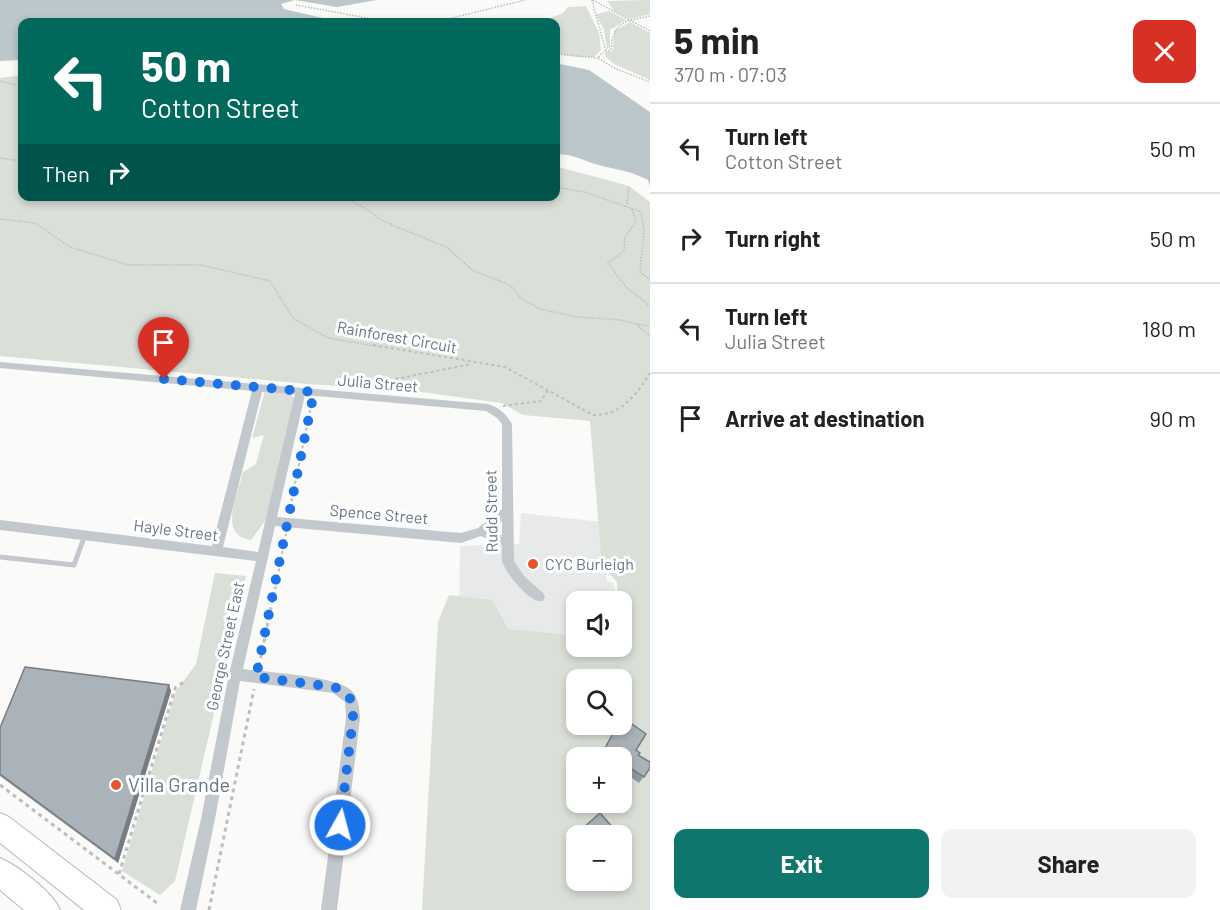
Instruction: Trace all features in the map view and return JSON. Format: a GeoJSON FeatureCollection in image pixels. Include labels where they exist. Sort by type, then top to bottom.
{"type":"FeatureCollection","features":[{"type":"Feature","properties":{"kind":"highway"},"geometry":{"type":"LineString","coordinates":[[0,826],[107,910]]}},
{"type":"Feature","properties":{"kind":"highway"},"geometry":{"type":"LineString","coordinates":[[0,872],[46,910]]}},
{"type":"Feature","properties":{"kind":"street","name":"Julia Street"},"geometry":{"type":"LineString","coordinates":[[0,365],[488,408],[501,415]]}},
{"type":"Feature","properties":{"kind":"street"},"geometry":{"type":"LineString","coordinates":[[216,551],[258,388]]}},
{"type":"Feature","properties":{"kind":"street","name":"George Street East"},"geometry":{"type":"LineString","coordinates":[[188,910],[208,819],[235,674],[301,391]]}},
{"type":"Feature","properties":{"kind":"street","name":"Rudd Street"},"geometry":{"type":"LineString","coordinates":[[501,415],[507,423],[506,542],[508,562],[520,580],[539,597]]}},
{"type":"Feature","properties":{"kind":"street","name":"Spence Street"},"geometry":{"type":"LineString","coordinates":[[271,521],[461,538],[482,531],[506,512]]}},
{"type":"Feature","properties":{"kind":"street","name":"Hayle Street"},"geometry":{"type":"LineString","coordinates":[[0,525],[263,557]]}},
{"type":"Feature","properties":{"kind":"street"},"geometry":{"type":"LineString","coordinates":[[482,531],[506,542]]}},
{"type":"Feature","properties":{"kind":"street"},"geometry":{"type":"LineString","coordinates":[[235,674],[334,687],[344,691],[353,703],[329,910]]}},
{"type":"Feature","properties":{"kind":"lane"},"geometry":{"type":"LineString","coordinates":[[0,557],[74,565],[85,536]]}},
{"type":"Feature","properties":{"kind":"path"},"geometry":{"type":"LineString","coordinates":[[452,18],[525,0]]}},
{"type":"Feature","properties":{"kind":"path"},"geometry":{"type":"LineString","coordinates":[[592,0],[650,31]]}},
{"type":"Feature","properties":{"kind":"path"},"geometry":{"type":"LineString","coordinates":[[592,0],[606,52]]}},
{"type":"Feature","properties":{"kind":"path"},"geometry":{"type":"LineString","coordinates":[[296,5],[367,18]]}},
{"type":"Feature","properties":{"kind":"path"},"geometry":{"type":"LineString","coordinates":[[598,58],[611,50],[611,33],[615,27],[650,16]]}},
{"type":"Feature","properties":{"kind":"path"},"geometry":{"type":"LineString","coordinates":[[560,55],[598,58],[614,68],[650,82]]}},
{"type":"Feature","properties":{"kind":"path"},"geometry":{"type":"LineString","coordinates":[[0,81],[18,85]]}},
{"type":"Feature","properties":{"kind":"path"},"geometry":{"type":"LineString","coordinates":[[0,158],[18,160]]}},
{"type":"Feature","properties":{"kind":"path"},"geometry":{"type":"LineString","coordinates":[[627,206],[629,186]]}},
{"type":"Feature","properties":{"kind":"path"},"geometry":{"type":"LineString","coordinates":[[560,188],[585,192],[641,212],[649,227]]}},
{"type":"Feature","properties":{"kind":"path"},"geometry":{"type":"LineString","coordinates":[[351,201],[381,220],[448,248],[472,270],[510,285],[521,298],[540,309],[561,315],[611,319],[650,326]]}},
{"type":"Feature","properties":{"kind":"path"},"geometry":{"type":"LineString","coordinates":[[632,209],[636,222],[625,237],[624,251],[608,263],[616,278],[628,291],[650,306]]}},
{"type":"Feature","properties":{"kind":"path","name":"Rainforest Circuit"},"geometry":{"type":"LineString","coordinates":[[0,219],[35,223],[70,247],[128,265],[201,265],[270,281],[294,319],[328,338],[505,367],[583,411],[604,417],[618,412],[650,373]]}},
{"type":"Feature","properties":{"kind":"path"},"geometry":{"type":"LineString","coordinates":[[649,237],[640,261],[640,272],[650,280]]}},
{"type":"Feature","properties":{"kind":"path"},"geometry":{"type":"LineString","coordinates":[[636,324],[650,336]]}},
{"type":"Feature","properties":{"kind":"path"},"geometry":{"type":"LineString","coordinates":[[358,387],[474,363]]}},
{"type":"Feature","properties":{"kind":"path"},"geometry":{"type":"LineString","coordinates":[[488,408],[541,401],[548,390]]}},
{"type":"Feature","properties":{"kind":"path"},"geometry":{"type":"LineString","coordinates":[[209,910],[314,392]]}},
{"type":"Feature","properties":{"kind":"path"},"geometry":{"type":"LineString","coordinates":[[118,874],[174,692],[176,687],[187,680]]}},
{"type":"Feature","properties":{"kind":"path"},"geometry":{"type":"LineString","coordinates":[[0,784],[157,903]]}},
{"type":"Feature","properties":{"kind":"shaded area"},"geometry":{"type":"Polygon","coordinates":[[[0,0],[295,0],[281,4],[284,9],[323,18],[18,18],[18,60],[0,61],[0,0]]]}},
{"type":"Feature","properties":{"kind":"shaded area"},"geometry":{"type":"Polygon","coordinates":[[[295,0],[377,0],[337,7],[295,0]]]}},
{"type":"Feature","properties":{"kind":"shaded area"},"geometry":{"type":"Polygon","coordinates":[[[650,0],[650,14],[630,19],[615,12],[607,1],[650,0]]]}},
{"type":"Feature","properties":{"kind":"shaded area"},"geometry":{"type":"Polygon","coordinates":[[[586,6],[599,33],[601,50],[594,57],[560,54],[560,18],[551,18],[563,13],[568,7],[586,6]]]}},
{"type":"Feature","properties":{"kind":"shaded area"},"geometry":{"type":"Polygon","coordinates":[[[609,11],[626,20],[610,30],[610,47],[607,50],[604,30],[596,14],[609,11]]]}},
{"type":"Feature","properties":{"kind":"shaded area"},"geometry":{"type":"Polygon","coordinates":[[[630,22],[650,33],[650,80],[614,64],[605,56],[605,53],[613,50],[614,31],[630,22]]]}},
{"type":"Feature","properties":{"kind":"shaded area"},"geometry":{"type":"Polygon","coordinates":[[[560,64],[589,70],[650,112],[650,186],[648,180],[633,174],[560,154],[560,64]]]}},
{"type":"Feature","properties":{"kind":"shaded area"},"geometry":{"type":"Polygon","coordinates":[[[18,76],[18,201],[560,201],[560,167],[629,186],[650,202],[650,910],[422,910],[438,622],[449,595],[492,600],[508,629],[566,635],[566,657],[632,657],[632,591],[617,591],[617,582],[602,565],[590,421],[523,415],[502,403],[414,391],[308,384],[0,356],[0,78],[18,76]]]}},
{"type":"Feature","properties":{"kind":"shaded area"},"geometry":{"type":"Polygon","coordinates":[[[265,391],[289,393],[296,401],[273,500],[265,521],[251,540],[241,537],[235,530],[232,513],[243,472],[256,464],[264,435],[252,438],[265,391]]]}},
{"type":"Feature","properties":{"kind":"shaded area","name":"CYC Burleigh"},"geometry":{"type":"Polygon","coordinates":[[[521,513],[602,522],[607,581],[614,583],[615,591],[566,591],[566,638],[459,626],[460,546],[519,544],[521,513]]]}},
{"type":"Feature","properties":{"kind":"shaded area"},"geometry":{"type":"Polygon","coordinates":[[[215,573],[246,576],[175,881],[160,895],[122,871],[175,693],[196,664],[215,573]]]}},
{"type":"Feature","properties":{"kind":"building"},"geometry":{"type":"Polygon","coordinates":[[[25,667],[169,685],[115,859],[0,774],[0,728],[25,667]]]}},
{"type":"Feature","properties":{"kind":"building"},"geometry":{"type":"Polygon","coordinates":[[[632,724],[646,734],[636,750],[640,753],[638,755],[650,762],[650,768],[644,777],[632,769],[632,747],[606,747],[612,735],[632,735],[632,724]]]}},
{"type":"Feature","properties":{"kind":"building"},"geometry":{"type":"Polygon","coordinates":[[[600,813],[610,825],[586,825],[600,813]]]}},
{"type":"Feature","properties":{"kind":"place","name":"CYC Burleigh"},"geometry":{"type":"Point","coordinates":[533,564]}},
{"type":"Feature","properties":{"kind":"place","name":"Villa Grande"},"geometry":{"type":"Point","coordinates":[116,785]}},
{"type":"Feature","properties":{"kind":"route"},"geometry":{"type":"LineString","coordinates":[[164,379],[314,392],[256,677],[334,687],[344,691],[353,703],[340,825]]}}]}
